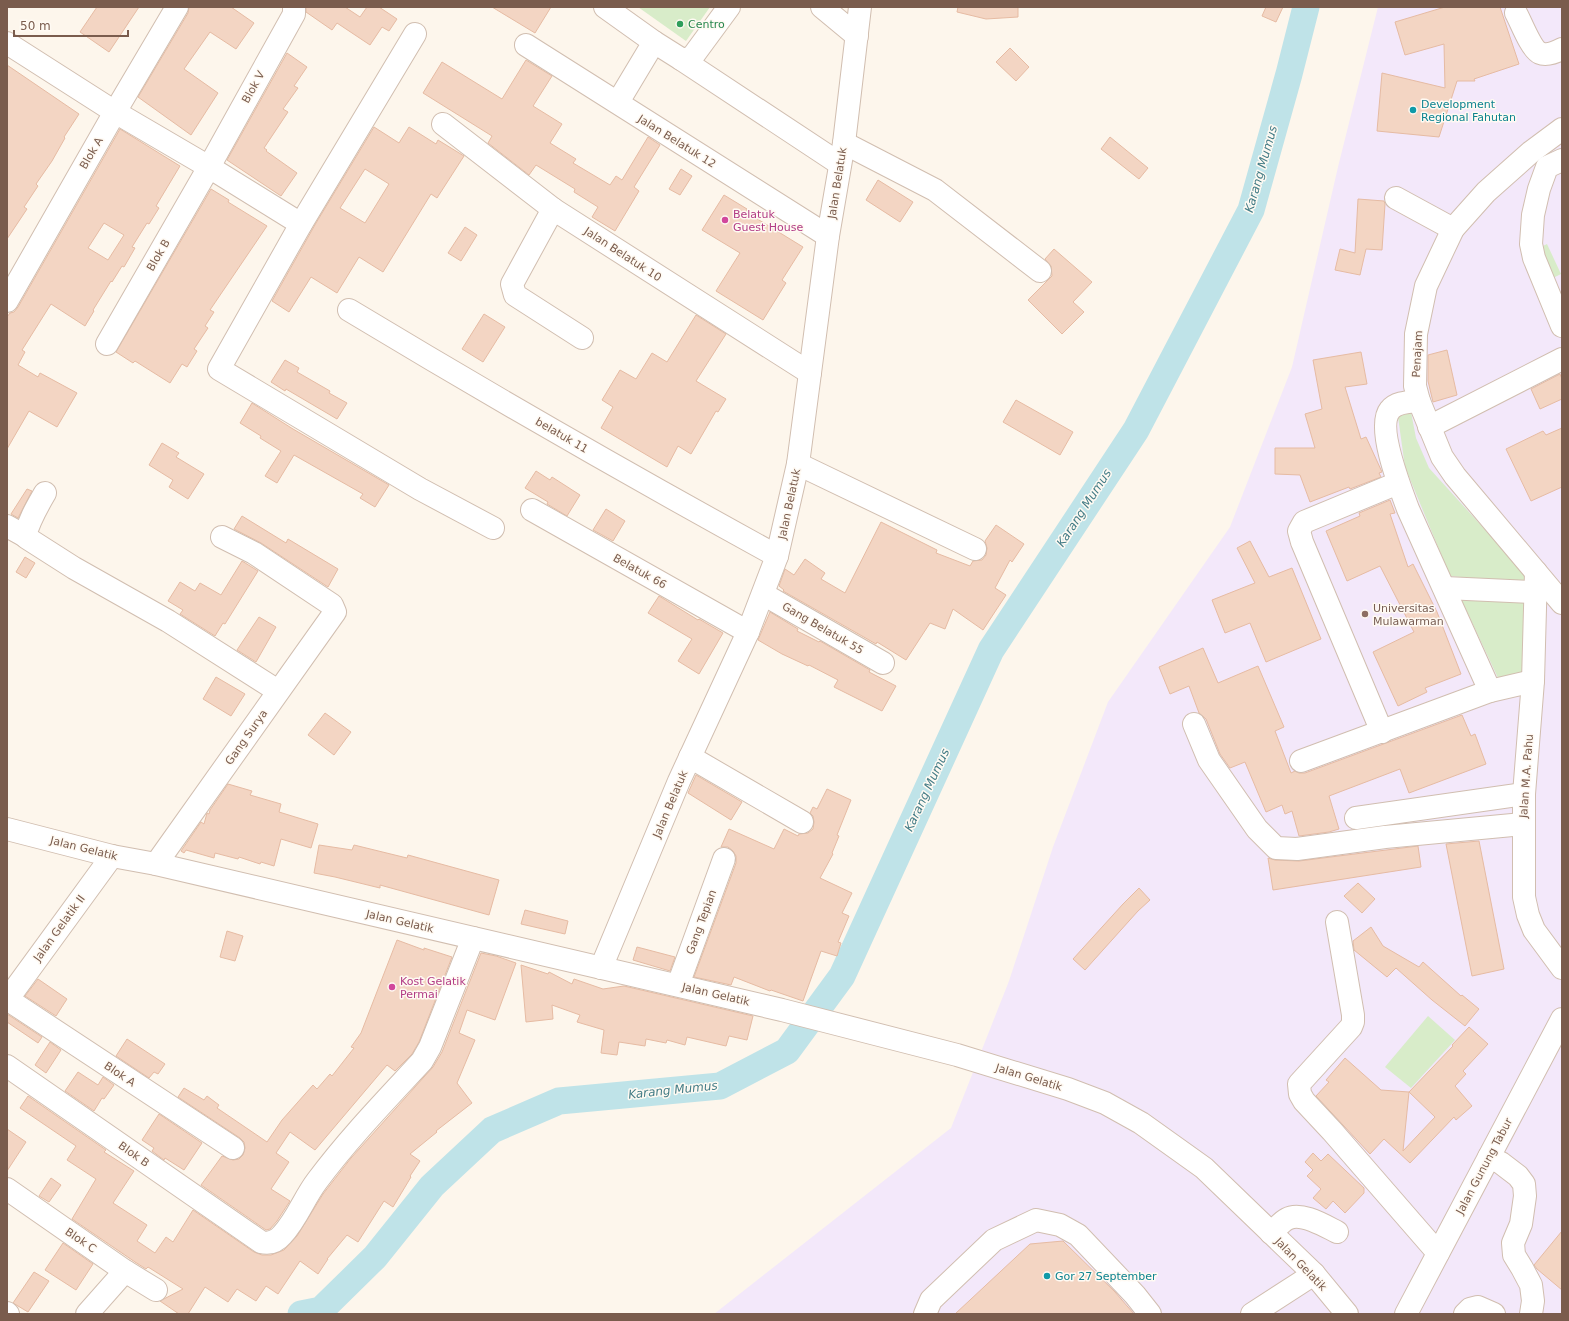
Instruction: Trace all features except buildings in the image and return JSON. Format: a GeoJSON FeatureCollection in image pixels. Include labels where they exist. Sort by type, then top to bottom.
{"type":"FeatureCollection","features":[{"type":"Feature","properties":{"kind":"street","name":"Blok A"},"geometry":{"type":"LineString","coordinates":[[7,301],[176,7]]}},
{"type":"Feature","properties":{"kind":"street","name":"Blok V"},"geometry":{"type":"LineString","coordinates":[[209,167],[294,14],[294,7]]}},
{"type":"Feature","properties":{"kind":"street"},"geometry":{"type":"LineString","coordinates":[[605,7],[654,42],[840,164]]}},
{"type":"Feature","properties":{"kind":"street"},"geometry":{"type":"LineString","coordinates":[[680,59],[687,59],[693,56],[729,7]]}},
{"type":"Feature","properties":{"kind":"street"},"geometry":{"type":"LineString","coordinates":[[822,7],[857,36]]}},
{"type":"Feature","properties":{"kind":"street","name":"Jalan Belatuk"},"geometry":{"type":"LineString","coordinates":[[601,968],[690,757],[748,632],[777,556],[798,464],[828,236],[844,143],[860,7]]}},
{"type":"Feature","properties":{"kind":"street"},"geometry":{"type":"LineString","coordinates":[[1516,13],[1534,47],[1541,53],[1550,53],[1562,50]]}},
{"type":"Feature","properties":{"kind":"street"},"geometry":{"type":"LineString","coordinates":[[415,34],[301,224],[219,369],[420,489],[493,528]]}},
{"type":"Feature","properties":{"kind":"street"},"geometry":{"type":"LineString","coordinates":[[618,102],[654,42]]}},
{"type":"Feature","properties":{"kind":"street","name":"Jalan Belatuk 12"},"geometry":{"type":"LineString","coordinates":[[526,45],[618,102],[642,120],[828,236]]}},
{"type":"Feature","properties":{"kind":"street"},"geometry":{"type":"LineString","coordinates":[[9,49],[50,69],[115,112],[209,167],[301,224]]}},
{"type":"Feature","properties":{"kind":"street","name":"Jalan Belatuk 10"},"geometry":{"type":"LineString","coordinates":[[443,124],[553,209],[810,373]]}},
{"type":"Feature","properties":{"kind":"street","name":"Penajam"},"geometry":{"type":"LineString","coordinates":[[1562,129],[1531,152],[1486,192],[1453,229],[1426,286],[1416,334],[1415,386],[1419,401],[1442,457],[1535,582],[1562,603]]}},
{"type":"Feature","properties":{"kind":"street"},"geometry":{"type":"LineString","coordinates":[[844,143],[935,190],[1040,271]]}},
{"type":"Feature","properties":{"kind":"street"},"geometry":{"type":"LineString","coordinates":[[1531,152],[1554,163],[1539,189],[1534,208],[1531,244],[1534,258],[1562,326]]}},
{"type":"Feature","properties":{"kind":"street","name":"Blok B"},"geometry":{"type":"LineString","coordinates":[[107,344],[209,167]]}},
{"type":"Feature","properties":{"kind":"street"},"geometry":{"type":"LineString","coordinates":[[1396,198],[1453,229]]}},
{"type":"Feature","properties":{"kind":"street"},"geometry":{"type":"LineString","coordinates":[[553,209],[512,284],[515,295],[582,338]]}},
{"type":"Feature","properties":{"kind":"street","name":"belatuk 11"},"geometry":{"type":"LineString","coordinates":[[349,310],[421,354],[532,418],[777,556]]}},
{"type":"Feature","properties":{"kind":"street"},"geometry":{"type":"LineString","coordinates":[[1429,427],[1562,359]]}},
{"type":"Feature","properties":{"kind":"street"},"geometry":{"type":"LineString","coordinates":[[1419,401],[1395,405],[1389,410],[1385,418],[1387,443],[1398,483],[1490,691]]}},
{"type":"Feature","properties":{"kind":"street"},"geometry":{"type":"LineString","coordinates":[[798,464],[975,549]]}},
{"type":"Feature","properties":{"kind":"street"},"geometry":{"type":"LineString","coordinates":[[1382,732],[1302,542],[1299,531],[1304,522],[1398,483]]}},
{"type":"Feature","properties":{"kind":"street"},"geometry":{"type":"LineString","coordinates":[[45,493],[34,513],[16,531],[31,542],[74,568],[168,621],[278,691]]}},
{"type":"Feature","properties":{"kind":"street","name":"Belatuk 66"},"geometry":{"type":"LineString","coordinates":[[532,510],[748,632]]}},
{"type":"Feature","properties":{"kind":"street","name":"Gang Surya"},"geometry":{"type":"LineString","coordinates":[[156,864],[335,612],[332,605],[254,553],[222,537]]}},
{"type":"Feature","properties":{"kind":"street"},"geometry":{"type":"LineString","coordinates":[[1444,588],[1535,582]]}},
{"type":"Feature","properties":{"kind":"street","name":"Jalan M.A. Pahu"},"geometry":{"type":"LineString","coordinates":[[1535,582],[1533,681],[1524,794],[1524,897],[1528,915],[1534,930],[1562,968]]}},
{"type":"Feature","properties":{"kind":"street","name":"Gang Belatuk 55"},"geometry":{"type":"LineString","coordinates":[[763,594],[883,663]]}},
{"type":"Feature","properties":{"kind":"street"},"geometry":{"type":"LineString","coordinates":[[1301,761],[1490,691],[1533,681]]}},
{"type":"Feature","properties":{"kind":"street"},"geometry":{"type":"LineString","coordinates":[[1194,724],[1209,760],[1257,829],[1276,848],[1297,849],[1386,837],[1523,824]]}},
{"type":"Feature","properties":{"kind":"street"},"geometry":{"type":"LineString","coordinates":[[690,757],[802,822]]}},
{"type":"Feature","properties":{"kind":"street"},"geometry":{"type":"LineString","coordinates":[[1356,818],[1524,794]]}},
{"type":"Feature","properties":{"kind":"street","name":"Jalan Gelatik"},"geometry":{"type":"LineString","coordinates":[[7,829],[112,856],[156,864],[782,1010],[957,1055],[1068,1089],[1105,1103],[1141,1122],[1204,1168],[1314,1274],[1346,1314]]}},
{"type":"Feature","properties":{"kind":"street","name":"Jalan Gelatik II"},"geometry":{"type":"LineString","coordinates":[[7,1000],[112,856]]}},
{"type":"Feature","properties":{"kind":"street","name":"Gang Tepian"},"geometry":{"type":"LineString","coordinates":[[678,985],[724,859]]}},
{"type":"Feature","properties":{"kind":"street"},"geometry":{"type":"LineString","coordinates":[[1336,922],[1354,1015],[1353,1022],[1351,1027],[1299,1084],[1300,1094],[1313,1112],[1332,1131],[1438,1253]]}},
{"type":"Feature","properties":{"kind":"street","name":"Blok B"},"geometry":{"type":"LineString","coordinates":[[7,1066],[260,1242],[268,1243],[281,1236],[288,1228],[316,1182],[348,1142],[422,1061],[430,1047],[474,938]]}},
{"type":"Feature","properties":{"kind":"street","name":"Blok A"},"geometry":{"type":"LineString","coordinates":[[7,1000],[232,1148]]}},
{"type":"Feature","properties":{"kind":"street","name":"Jalan Gunung Tabur"},"geometry":{"type":"LineString","coordinates":[[1406,1314],[1562,1019]]}},
{"type":"Feature","properties":{"kind":"street"},"geometry":{"type":"LineString","coordinates":[[1489,1157],[1501,1163],[1518,1176],[1524,1184],[1526,1196],[1520,1224],[1513,1243],[1514,1255],[1531,1286],[1533,1301],[1531,1314]]}},
{"type":"Feature","properties":{"kind":"street","name":"Blok C"},"geometry":{"type":"LineString","coordinates":[[7,1189],[125,1271],[156,1290]]}},
{"type":"Feature","properties":{"kind":"street"},"geometry":{"type":"LineString","coordinates":[[1271,1233],[1288,1218],[1294,1217],[1308,1218],[1337,1232]]}},
{"type":"Feature","properties":{"kind":"street"},"geometry":{"type":"LineString","coordinates":[[925,1314],[931,1300],[994,1240],[1036,1220],[1060,1224],[1078,1235],[1135,1295],[1150,1314]]}},
{"type":"Feature","properties":{"kind":"street"},"geometry":{"type":"LineString","coordinates":[[87,1314],[125,1271]]}},
{"type":"Feature","properties":{"kind":"street"},"geometry":{"type":"LineString","coordinates":[[1252,1314],[1314,1274]]}},
{"type":"Feature","properties":{"kind":"street"},"geometry":{"type":"LineString","coordinates":[[1465,1314],[1470,1309],[1478,1307],[1494,1314]]}},
{"type":"Feature","properties":{"kind":"shaded area","name":"Universitas Mulawarman"},"geometry":{"type":"Polygon","coordinates":[[[1378,7],[1562,7],[1562,1314],[714,1314],[951,1128],[1009,981],[1053,847],[1108,702],[1230,527],[1292,367],[1338,167],[1378,7]]]}},
{"type":"Feature","properties":{"kind":"green space","name":"Centro"},"geometry":{"type":"Polygon","coordinates":[[[638,7],[710,7],[686,41],[638,7]]]}},
{"type":"Feature","properties":{"kind":"green space"},"geometry":{"type":"Polygon","coordinates":[[[1547,244],[1561,274],[1551,279],[1537,249],[1547,244]]]}},
{"type":"Feature","properties":{"kind":"green space"},"geometry":{"type":"Polygon","coordinates":[[[1411,412],[1416,438],[1429,468],[1528,577],[1527,583],[1450,576],[1405,467],[1398,417],[1411,412]]]}},
{"type":"Feature","properties":{"kind":"green space"},"geometry":{"type":"Polygon","coordinates":[[[1461,599],[1524,602],[1523,672],[1498,678],[1461,599]]]}},
{"type":"Feature","properties":{"kind":"green space"},"geometry":{"type":"Polygon","coordinates":[[[1428,1016],[1455,1040],[1411,1088],[1385,1067],[1428,1016]]]}},
{"type":"Feature","properties":{"kind":"waterway","name":"Karang Mumus"},"geometry":{"type":"LineString","coordinates":[[301,1314],[321,1310],[375,1257],[432,1186],[492,1130],[559,1101],[720,1086],[787,1051],[842,976],[991,650],[1136,430],[1251,210],[1306,7]]}},
{"type":"Feature","properties":{"kind":"place","name":"Centro"},"geometry":{"type":"Point","coordinates":[680,24]}},
{"type":"Feature","properties":{"kind":"place","name":"Development Regional Fahutan"},"geometry":{"type":"Point","coordinates":[1413,110]}},
{"type":"Feature","properties":{"kind":"place","name":"Belatuk Guest House"},"geometry":{"type":"Point","coordinates":[725,220]}},
{"type":"Feature","properties":{"kind":"place","name":"Universitas Mulawarman"},"geometry":{"type":"Point","coordinates":[1365,614]}},
{"type":"Feature","properties":{"kind":"place","name":"Kost Gelatik Permai"},"geometry":{"type":"Point","coordinates":[392,987]}},
{"type":"Feature","properties":{"kind":"place","name":"Gor 27 September"},"geometry":{"type":"Point","coordinates":[1047,1276]}}]}
